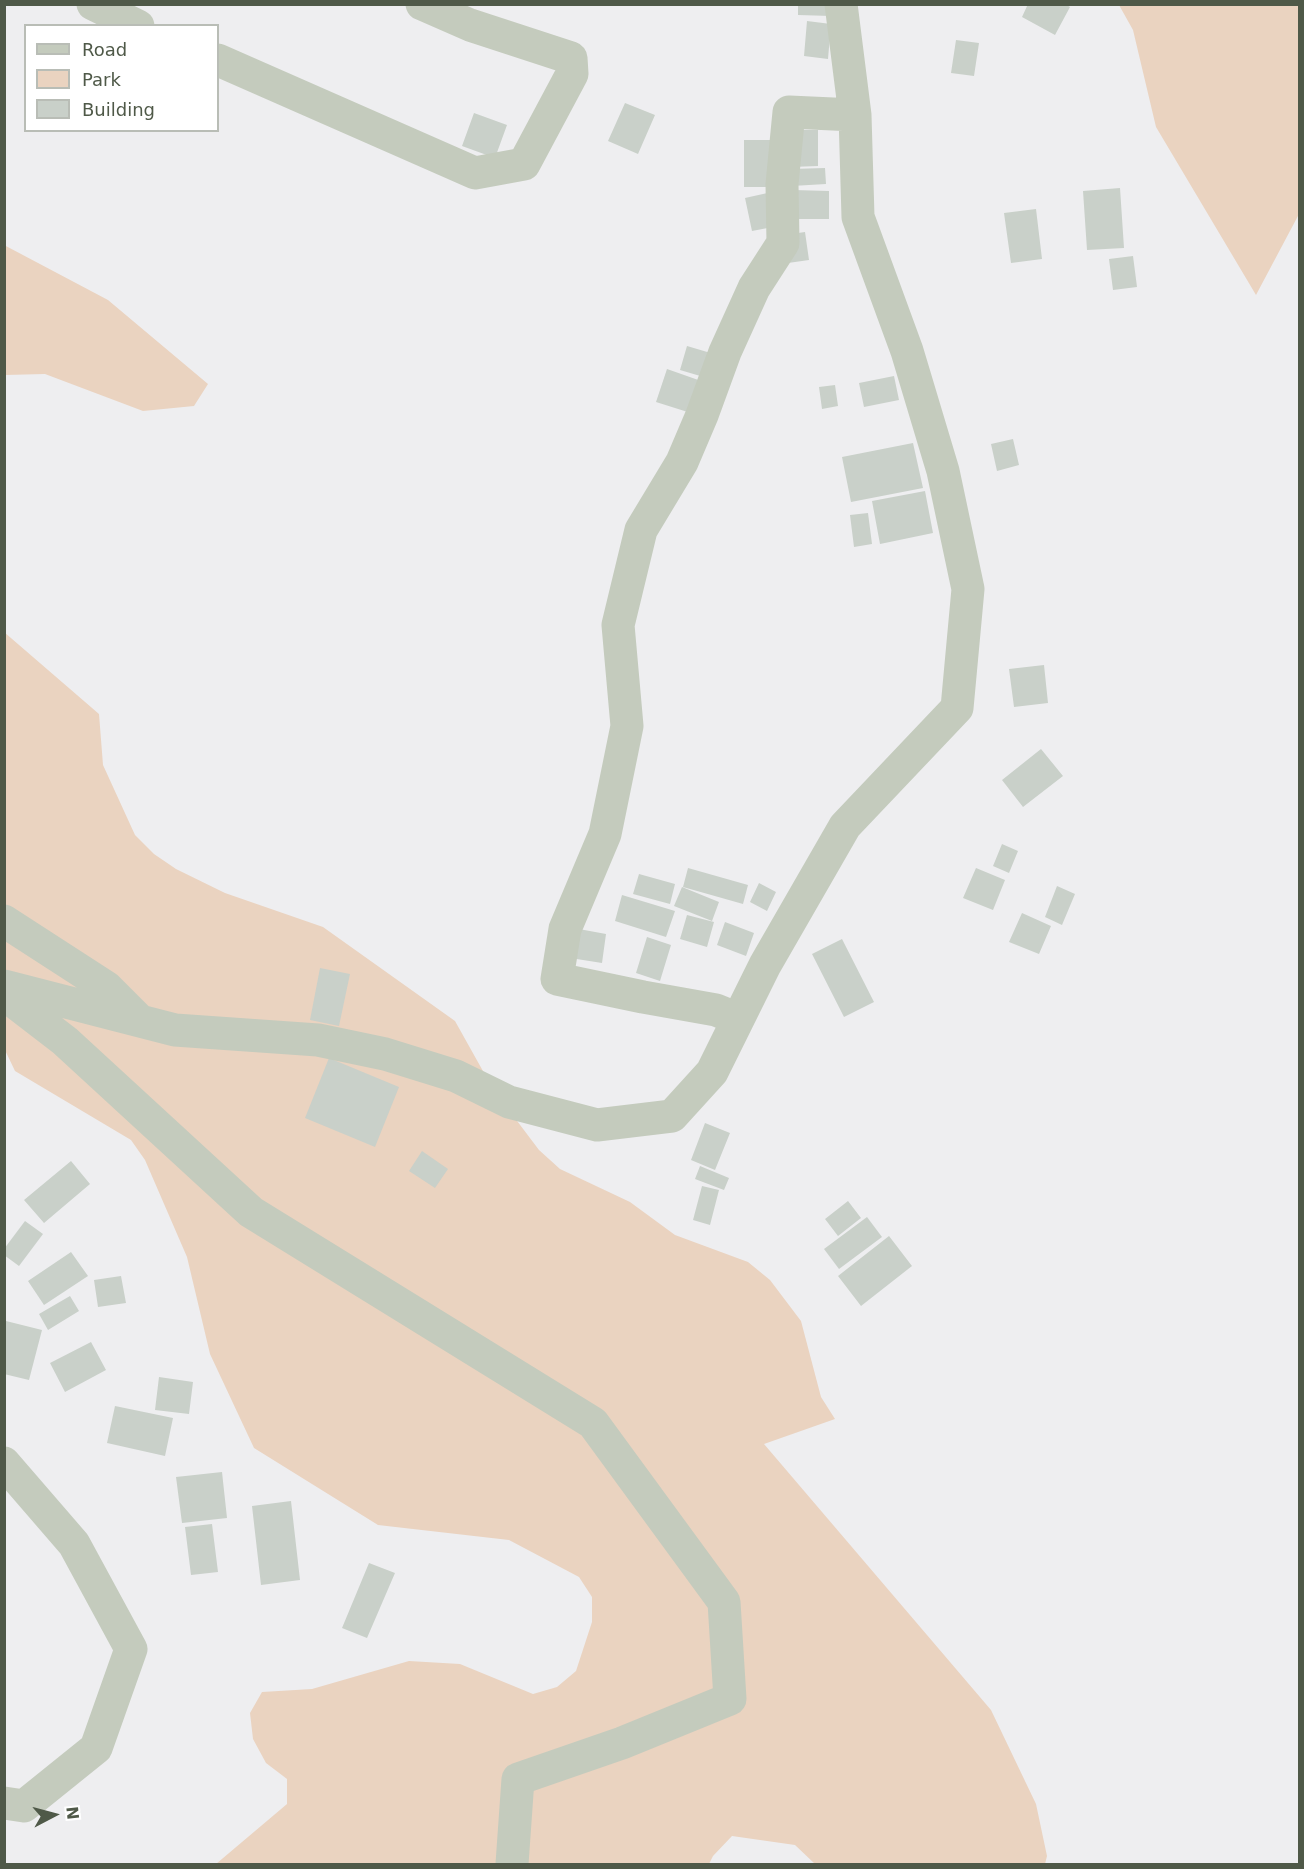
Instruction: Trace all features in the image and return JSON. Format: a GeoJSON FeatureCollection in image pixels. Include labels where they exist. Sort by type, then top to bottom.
{"type":"FeatureCollection","features":[{"type":"Feature","properties":{"kind":"street"},"geometry":{"type":"LineString","coordinates":[[93,4],[134,24]]}},
{"type":"Feature","properties":{"kind":"street"},"geometry":{"type":"LineString","coordinates":[[219,60],[475,173],[524,164],[572,74],[571,58],[481,29],[422,4]]}},
{"type":"Feature","properties":{"kind":"street"},"geometry":{"type":"LineString","coordinates":[[4,986],[175,1030],[318,1040],[385,1054],[456,1076],[509,1102],[597,1125],[672,1116],[711,1072],[765,964],[845,826],[957,708],[968,589],[943,471],[907,351],[858,216],[855,116],[841,4]]}},
{"type":"Feature","properties":{"kind":"street"},"geometry":{"type":"LineString","coordinates":[[738,1019],[716,1010],[643,998],[558,979],[565,928],[605,834],[627,726],[618,625],[641,530],[682,462],[725,352],[754,288],[783,243],[782,184],[789,112],[855,116]]}},
{"type":"Feature","properties":{"kind":"street"},"geometry":{"type":"LineString","coordinates":[[4,921],[106,987],[141,1021]]}},
{"type":"Feature","properties":{"kind":"street"},"geometry":{"type":"LineString","coordinates":[[4,994],[66,1041],[251,1212],[593,1423],[724,1602],[730,1700],[622,1743],[518,1779],[512,1864]]}},
{"type":"Feature","properties":{"kind":"street"},"geometry":{"type":"LineString","coordinates":[[4,1463],[74,1544],[131,1649],[96,1748],[24,1806],[4,1803]]}},
{"type":"Feature","properties":{"kind":"green space"},"geometry":{"type":"Polygon","coordinates":[[[1119,5],[1299,5],[1299,214],[1256,295],[1156,127],[1133,30],[1119,5]]]}},
{"type":"Feature","properties":{"kind":"green space"},"geometry":{"type":"Polygon","coordinates":[[[4,245],[108,300],[208,384],[194,406],[143,411],[45,374],[5,375],[4,245]]]}},
{"type":"Feature","properties":{"kind":"green space"},"geometry":{"type":"Polygon","coordinates":[[[4,632],[99,714],[103,765],[135,835],[154,854],[176,869],[225,893],[323,927],[455,1021],[493,1089],[539,1150],[560,1169],[630,1202],[675,1235],[748,1262],[770,1280],[801,1321],[821,1397],[835,1419],[764,1444],[991,1710],[1036,1804],[1047,1856],[1045,1864],[815,1864],[795,1845],[732,1836],[713,1856],[709,1864],[216,1864],[287,1804],[287,1779],[266,1763],[253,1739],[250,1713],[262,1692],[312,1689],[409,1661],[460,1664],[533,1694],[557,1687],[576,1671],[592,1622],[592,1597],[579,1577],[509,1540],[378,1525],[254,1448],[210,1354],[187,1257],[145,1160],[131,1140],[15,1071],[4,1048],[4,632]]]}},
{"type":"Feature","properties":{"kind":"building"},"geometry":{"type":"Polygon","coordinates":[[[798,4],[831,4],[831,16],[798,15],[798,4]]]}},
{"type":"Feature","properties":{"kind":"building"},"geometry":{"type":"Polygon","coordinates":[[[1028,4],[1065,4],[1070,7],[1055,35],[1022,17],[1028,4]]]}},
{"type":"Feature","properties":{"kind":"building"},"geometry":{"type":"Polygon","coordinates":[[[807,21],[831,24],[828,59],[804,56],[807,21]]]}},
{"type":"Feature","properties":{"kind":"building"},"geometry":{"type":"Polygon","coordinates":[[[956,40],[979,43],[974,76],[951,73],[956,40]]]}},
{"type":"Feature","properties":{"kind":"building"},"geometry":{"type":"Polygon","coordinates":[[[625,103],[655,115],[638,154],[608,141],[625,103]]]}},
{"type":"Feature","properties":{"kind":"building"},"geometry":{"type":"Polygon","coordinates":[[[474,113],[507,125],[495,158],[462,146],[474,113]]]}},
{"type":"Feature","properties":{"kind":"building"},"geometry":{"type":"Polygon","coordinates":[[[790,130],[818,130],[818,166],[791,167],[790,130]]]}},
{"type":"Feature","properties":{"kind":"building"},"geometry":{"type":"Polygon","coordinates":[[[744,140],[772,140],[772,187],[744,187],[744,140]]]}},
{"type":"Feature","properties":{"kind":"building"},"geometry":{"type":"Polygon","coordinates":[[[825,168],[826,184],[792,186],[791,169],[825,168]]]}},
{"type":"Feature","properties":{"kind":"building"},"geometry":{"type":"Polygon","coordinates":[[[1120,188],[1124,248],[1087,250],[1083,191],[1120,188]]]}},
{"type":"Feature","properties":{"kind":"building"},"geometry":{"type":"Polygon","coordinates":[[[793,190],[829,191],[829,219],[792,219],[793,190]]]}},
{"type":"Feature","properties":{"kind":"building"},"geometry":{"type":"Polygon","coordinates":[[[772,192],[778,226],[752,231],[745,198],[772,192]]]}},
{"type":"Feature","properties":{"kind":"building"},"geometry":{"type":"Polygon","coordinates":[[[1036,209],[1042,259],[1011,263],[1004,213],[1036,209]]]}},
{"type":"Feature","properties":{"kind":"building"},"geometry":{"type":"Polygon","coordinates":[[[805,232],[809,260],[788,263],[784,235],[805,232]]]}},
{"type":"Feature","properties":{"kind":"building"},"geometry":{"type":"Polygon","coordinates":[[[1133,256],[1137,287],[1113,290],[1109,259],[1133,256]]]}},
{"type":"Feature","properties":{"kind":"building"},"geometry":{"type":"Polygon","coordinates":[[[687,346],[714,354],[707,378],[680,370],[687,346]]]}},
{"type":"Feature","properties":{"kind":"building"},"geometry":{"type":"Polygon","coordinates":[[[667,369],[704,382],[694,414],[656,402],[667,369]]]}},
{"type":"Feature","properties":{"kind":"building"},"geometry":{"type":"Polygon","coordinates":[[[894,376],[899,400],[864,407],[859,383],[894,376]]]}},
{"type":"Feature","properties":{"kind":"building"},"geometry":{"type":"Polygon","coordinates":[[[835,385],[838,406],[822,409],[819,387],[835,385]]]}},
{"type":"Feature","properties":{"kind":"building"},"geometry":{"type":"Polygon","coordinates":[[[1013,439],[1019,465],[997,471],[991,444],[1013,439]]]}},
{"type":"Feature","properties":{"kind":"building"},"geometry":{"type":"Polygon","coordinates":[[[913,443],[923,488],[851,502],[842,457],[913,443]]]}},
{"type":"Feature","properties":{"kind":"building"},"geometry":{"type":"Polygon","coordinates":[[[925,491],[933,533],[880,544],[872,501],[925,491]]]}},
{"type":"Feature","properties":{"kind":"building"},"geometry":{"type":"Polygon","coordinates":[[[868,513],[872,544],[854,547],[850,515],[868,513]]]}},
{"type":"Feature","properties":{"kind":"building"},"geometry":{"type":"Polygon","coordinates":[[[1044,665],[1048,703],[1014,707],[1009,669],[1044,665]]]}},
{"type":"Feature","properties":{"kind":"building"},"geometry":{"type":"Polygon","coordinates":[[[1041,749],[1063,776],[1023,807],[1002,780],[1041,749]]]}},
{"type":"Feature","properties":{"kind":"building"},"geometry":{"type":"Polygon","coordinates":[[[1002,844],[1018,851],[1009,873],[993,866],[1002,844]]]}},
{"type":"Feature","properties":{"kind":"building"},"geometry":{"type":"Polygon","coordinates":[[[688,868],[748,885],[743,904],[683,887],[688,868]]]}},
{"type":"Feature","properties":{"kind":"building"},"geometry":{"type":"Polygon","coordinates":[[[976,868],[1005,880],[993,910],[963,898],[976,868]]]}},
{"type":"Feature","properties":{"kind":"building"},"geometry":{"type":"Polygon","coordinates":[[[639,874],[675,884],[670,904],[633,894],[639,874]]]}},
{"type":"Feature","properties":{"kind":"building"},"geometry":{"type":"Polygon","coordinates":[[[759,883],[776,892],[767,911],[750,902],[759,883]]]}},
{"type":"Feature","properties":{"kind":"building"},"geometry":{"type":"Polygon","coordinates":[[[1057,886],[1075,894],[1062,925],[1045,917],[1057,886]]]}},
{"type":"Feature","properties":{"kind":"building"},"geometry":{"type":"Polygon","coordinates":[[[682,887],[719,902],[712,921],[674,906],[682,887]]]}},
{"type":"Feature","properties":{"kind":"building"},"geometry":{"type":"Polygon","coordinates":[[[622,895],[675,911],[666,937],[615,921],[622,895]]]}},
{"type":"Feature","properties":{"kind":"building"},"geometry":{"type":"Polygon","coordinates":[[[1022,913],[1051,926],[1039,954],[1009,942],[1022,913]]]}},
{"type":"Feature","properties":{"kind":"building"},"geometry":{"type":"Polygon","coordinates":[[[687,915],[714,922],[707,947],[680,939],[687,915]]]}},
{"type":"Feature","properties":{"kind":"building"},"geometry":{"type":"Polygon","coordinates":[[[725,922],[754,933],[746,956],[717,945],[725,922]]]}},
{"type":"Feature","properties":{"kind":"building"},"geometry":{"type":"Polygon","coordinates":[[[568,927],[606,934],[602,963],[564,957],[568,927]]]}},
{"type":"Feature","properties":{"kind":"building"},"geometry":{"type":"Polygon","coordinates":[[[647,937],[671,945],[660,981],[636,973],[647,937]]]}},
{"type":"Feature","properties":{"kind":"building"},"geometry":{"type":"Polygon","coordinates":[[[842,939],[874,1002],[844,1017],[812,954],[842,939]]]}},
{"type":"Feature","properties":{"kind":"building"},"geometry":{"type":"Polygon","coordinates":[[[320,968],[350,974],[339,1026],[310,1020],[320,968]]]}},
{"type":"Feature","properties":{"kind":"building"},"geometry":{"type":"Polygon","coordinates":[[[329,1058],[399,1087],[375,1147],[305,1118],[329,1058]]]}},
{"type":"Feature","properties":{"kind":"building"},"geometry":{"type":"Polygon","coordinates":[[[705,1123],[730,1133],[715,1170],[691,1160],[705,1123]]]}},
{"type":"Feature","properties":{"kind":"building"},"geometry":{"type":"Polygon","coordinates":[[[422,1151],[448,1169],[435,1188],[409,1171],[422,1151]]]}},
{"type":"Feature","properties":{"kind":"building"},"geometry":{"type":"Polygon","coordinates":[[[71,1161],[90,1184],[44,1223],[24,1200],[71,1161]]]}},
{"type":"Feature","properties":{"kind":"building"},"geometry":{"type":"Polygon","coordinates":[[[700,1166],[729,1178],[724,1190],[695,1179],[700,1166]]]}},
{"type":"Feature","properties":{"kind":"building"},"geometry":{"type":"Polygon","coordinates":[[[702,1186],[719,1190],[710,1225],[693,1220],[702,1186]]]}},
{"type":"Feature","properties":{"kind":"building"},"geometry":{"type":"Polygon","coordinates":[[[848,1201],[861,1218],[838,1236],[825,1219],[848,1201]]]}},
{"type":"Feature","properties":{"kind":"building"},"geometry":{"type":"Polygon","coordinates":[[[867,1217],[882,1237],[839,1269],[824,1249],[867,1217]]]}},
{"type":"Feature","properties":{"kind":"building"},"geometry":{"type":"Polygon","coordinates":[[[25,1221],[43,1234],[19,1266],[4,1255],[4,1249],[25,1221]]]}},
{"type":"Feature","properties":{"kind":"building"},"geometry":{"type":"Polygon","coordinates":[[[889,1236],[912,1266],[861,1306],[838,1276],[889,1236]]]}},
{"type":"Feature","properties":{"kind":"building"},"geometry":{"type":"Polygon","coordinates":[[[71,1252],[88,1276],[44,1305],[28,1281],[71,1252]]]}},
{"type":"Feature","properties":{"kind":"building"},"geometry":{"type":"Polygon","coordinates":[[[121,1276],[126,1303],[98,1307],[94,1280],[121,1276]]]}},
{"type":"Feature","properties":{"kind":"building"},"geometry":{"type":"Polygon","coordinates":[[[70,1296],[79,1311],[48,1330],[39,1314],[70,1296]]]}},
{"type":"Feature","properties":{"kind":"building"},"geometry":{"type":"Polygon","coordinates":[[[6,1321],[42,1330],[29,1380],[4,1374],[6,1321]]]}},
{"type":"Feature","properties":{"kind":"building"},"geometry":{"type":"Polygon","coordinates":[[[91,1342],[106,1370],[65,1392],[50,1363],[91,1342]]]}},
{"type":"Feature","properties":{"kind":"building"},"geometry":{"type":"Polygon","coordinates":[[[159,1377],[193,1382],[189,1414],[155,1410],[159,1377]]]}},
{"type":"Feature","properties":{"kind":"building"},"geometry":{"type":"Polygon","coordinates":[[[115,1406],[173,1418],[165,1456],[107,1443],[115,1406]]]}},
{"type":"Feature","properties":{"kind":"building"},"geometry":{"type":"Polygon","coordinates":[[[222,1472],[227,1518],[182,1523],[176,1477],[222,1472]]]}},
{"type":"Feature","properties":{"kind":"building"},"geometry":{"type":"Polygon","coordinates":[[[291,1501],[300,1580],[261,1585],[252,1506],[291,1501]]]}},
{"type":"Feature","properties":{"kind":"building"},"geometry":{"type":"Polygon","coordinates":[[[212,1524],[218,1572],[191,1575],[185,1527],[212,1524]]]}},
{"type":"Feature","properties":{"kind":"building"},"geometry":{"type":"Polygon","coordinates":[[[369,1563],[395,1573],[367,1638],[342,1628],[369,1563]]]}}]}
